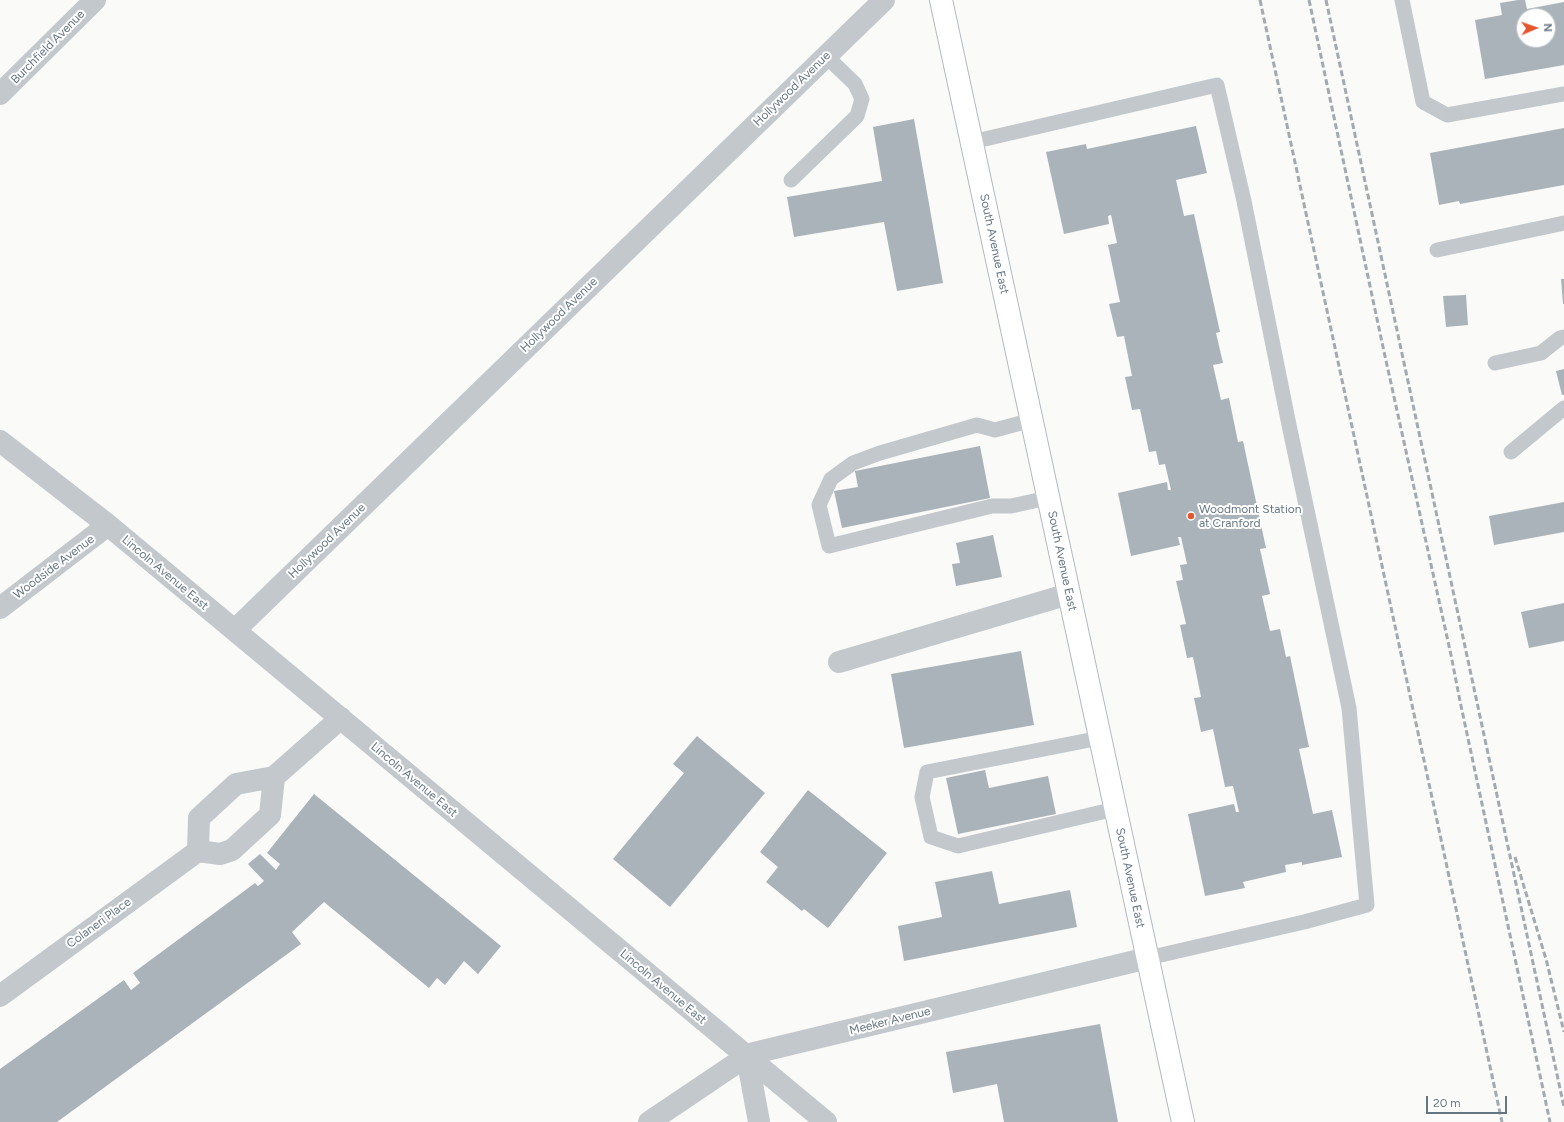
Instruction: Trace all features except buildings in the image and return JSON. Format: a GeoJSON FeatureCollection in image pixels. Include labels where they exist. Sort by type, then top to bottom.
{"type":"FeatureCollection","features":[{"type":"Feature","properties":{"kind":"main road","name":"South Avenue East"},"geometry":{"type":"LineString","coordinates":[[941,0],[1183,1122]]}},
{"type":"Feature","properties":{"kind":"street","name":"Burchfield Avenue"},"geometry":{"type":"LineString","coordinates":[[0,94],[95,0]]}},
{"type":"Feature","properties":{"kind":"street","name":"Hollywood Avenue"},"geometry":{"type":"LineString","coordinates":[[235,630],[884,0]]}},
{"type":"Feature","properties":{"kind":"street","name":"Lincoln Avenue East"},"geometry":{"type":"LineString","coordinates":[[0,441],[108,525],[826,1122]]}},
{"type":"Feature","properties":{"kind":"street","name":"Woodside Avenue"},"geometry":{"type":"LineString","coordinates":[[0,608],[108,525]]}},
{"type":"Feature","properties":{"kind":"street"},"geometry":{"type":"LineString","coordinates":[[839,662],[1069,594]]}},
{"type":"Feature","properties":{"kind":"street"},"geometry":{"type":"LineString","coordinates":[[274,777],[270,815],[232,850],[220,854],[198,851],[199,818],[236,784],[274,777],[341,718]]}},
{"type":"Feature","properties":{"kind":"street","name":"Colaneri Place"},"geometry":{"type":"LineString","coordinates":[[0,996],[198,851]]}},
{"type":"Feature","properties":{"kind":"street","name":"Meeker Avenue"},"geometry":{"type":"LineString","coordinates":[[649,1122],[750,1054],[1148,958]]}},
{"type":"Feature","properties":{"kind":"street"},"geometry":{"type":"LineString","coordinates":[[747,1057],[759,1122]]}},
{"type":"Feature","properties":{"kind":"lane"},"geometry":{"type":"LineString","coordinates":[[1402,0],[1423,102],[1447,115],[1564,94]]}},
{"type":"Feature","properties":{"kind":"lane"},"geometry":{"type":"LineString","coordinates":[[791,180],[857,116],[862,99],[855,84],[826,56]]}},
{"type":"Feature","properties":{"kind":"lane"},"geometry":{"type":"LineString","coordinates":[[972,142],[1217,85],[1244,201],[1289,425],[1349,708],[1367,905],[1304,922],[1148,958]]}},
{"type":"Feature","properties":{"kind":"lane"},"geometry":{"type":"LineString","coordinates":[[1437,250],[1564,223]]}},
{"type":"Feature","properties":{"kind":"lane"},"geometry":{"type":"LineString","coordinates":[[1495,363],[1542,353],[1560,338],[1564,337]]}},
{"type":"Feature","properties":{"kind":"lane"},"geometry":{"type":"LineString","coordinates":[[1511,452],[1564,408]]}},
{"type":"Feature","properties":{"kind":"lane"},"geometry":{"type":"LineString","coordinates":[[1032,420],[995,430],[977,426],[880,453],[853,463],[831,479],[819,505],[829,546],[992,506],[1011,506],[1048,498]]}},
{"type":"Feature","properties":{"kind":"lane"},"geometry":{"type":"LineString","coordinates":[[1100,738],[927,772],[922,797],[931,837],[958,846],[1115,809]]}},
{"type":"Feature","properties":{"kind":"railway"},"geometry":{"type":"LineString","coordinates":[[1260,0],[1502,1122]]}},
{"type":"Feature","properties":{"kind":"railway"},"geometry":{"type":"LineString","coordinates":[[1309,0],[1451,655],[1550,1122]]}},
{"type":"Feature","properties":{"kind":"railway"},"geometry":{"type":"LineString","coordinates":[[1326,0],[1564,1107]]}},
{"type":"Feature","properties":{"kind":"railway"},"geometry":{"type":"LineString","coordinates":[[1515,857],[1546,959],[1564,1032]]}},
{"type":"Feature","properties":{"kind":"place","name":"Woodmont Station at Cranford"},"geometry":{"type":"Point","coordinates":[1191,516]}}]}
